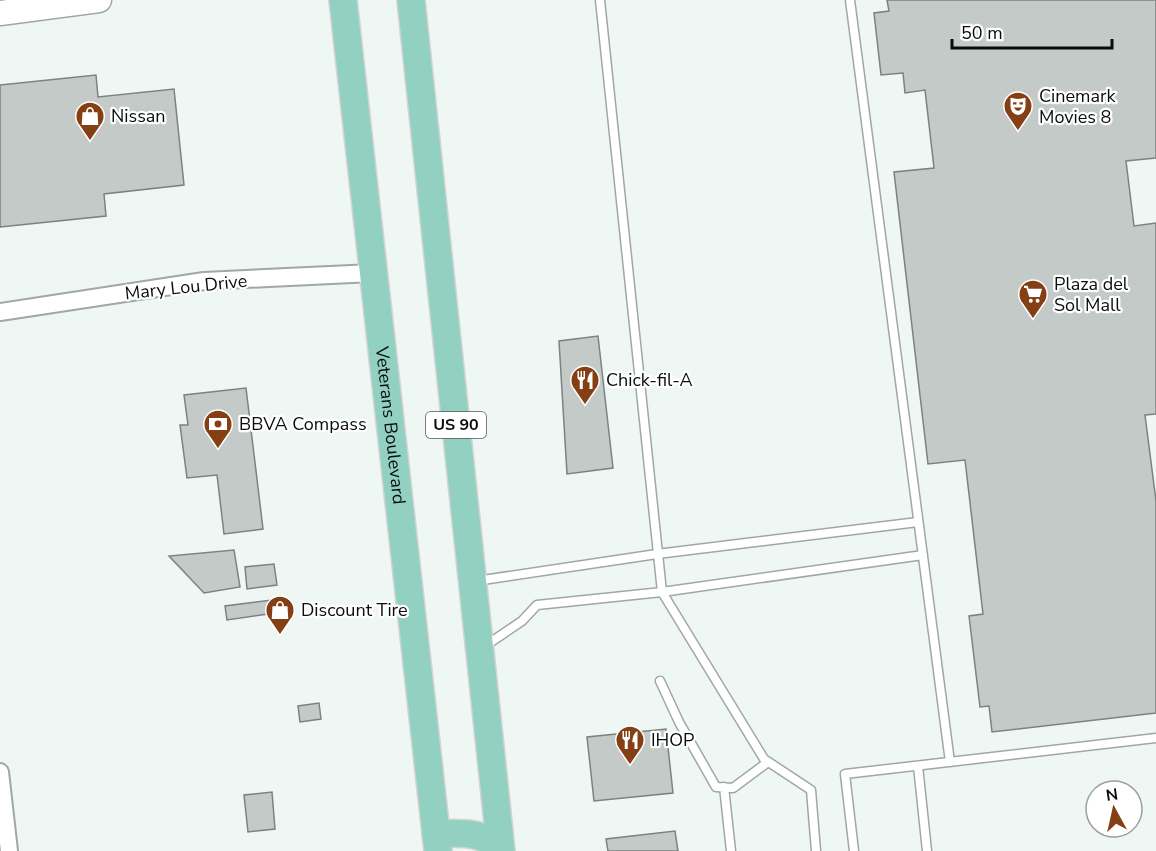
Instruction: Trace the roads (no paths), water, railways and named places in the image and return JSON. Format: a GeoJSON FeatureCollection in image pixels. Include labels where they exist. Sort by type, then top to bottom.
{"type":"FeatureCollection","features":[{"type":"Feature","properties":{"kind":"main road"},"geometry":{"type":"LineString","coordinates":[[0,13],[99,0]]}},
{"type":"Feature","properties":{"kind":"main road","name":"Veterans Boulevard"},"geometry":{"type":"LineString","coordinates":[[343,0],[437,843]]}},
{"type":"Feature","properties":{"kind":"main road","name":"US 90"},"geometry":{"type":"LineString","coordinates":[[411,0],[500,851]]}},
{"type":"Feature","properties":{"kind":"main road"},"geometry":{"type":"LineString","coordinates":[[437,843],[462,833],[480,836],[494,842],[500,851]]}},
{"type":"Feature","properties":{"kind":"street","name":"Mary Lou Drive"},"geometry":{"type":"LineString","coordinates":[[0,312],[204,281],[373,273]]}},
{"type":"Feature","properties":{"kind":"street"},"geometry":{"type":"LineString","coordinates":[[0,772],[9,851]]}},
{"type":"Feature","properties":{"kind":"lane"},"geometry":{"type":"LineString","coordinates":[[600,0],[662,592],[764,759],[811,790],[816,851]]}},
{"type":"Feature","properties":{"kind":"lane"},"geometry":{"type":"LineString","coordinates":[[850,0],[950,762]]}},
{"type":"Feature","properties":{"kind":"lane"},"geometry":{"type":"LineString","coordinates":[[472,581],[657,554],[918,522]]}},
{"type":"Feature","properties":{"kind":"lane"},"geometry":{"type":"LineString","coordinates":[[480,650],[522,621],[537,605],[662,592],[923,555]]}},
{"type":"Feature","properties":{"kind":"lane"},"geometry":{"type":"LineString","coordinates":[[660,681],[716,787],[733,788],[768,762]]}},
{"type":"Feature","properties":{"kind":"lane"},"geometry":{"type":"LineString","coordinates":[[854,851],[845,774],[1156,738]]}},
{"type":"Feature","properties":{"kind":"lane"},"geometry":{"type":"LineString","coordinates":[[918,766],[927,851]]}},
{"type":"Feature","properties":{"kind":"lane"},"geometry":{"type":"LineString","coordinates":[[724,787],[731,851]]}},
{"type":"Feature","properties":{"kind":"place","name":"Cinemark Movies 8"},"geometry":{"type":"Point","coordinates":[1018,132]}},
{"type":"Feature","properties":{"kind":"place","name":"Nissan"},"geometry":{"type":"Point","coordinates":[90,142]}},
{"type":"Feature","properties":{"kind":"place","name":"Plaza del Sol Mall"},"geometry":{"type":"Point","coordinates":[1033,320]}},
{"type":"Feature","properties":{"kind":"place","name":"Chick-fil-A"},"geometry":{"type":"Point","coordinates":[585,406]}},
{"type":"Feature","properties":{"kind":"place","name":"BBVA Compass"},"geometry":{"type":"Point","coordinates":[218,450]}},
{"type":"Feature","properties":{"kind":"place","name":"Discount Tire"},"geometry":{"type":"Point","coordinates":[280,636]}},
{"type":"Feature","properties":{"kind":"place","name":"IHOP"},"geometry":{"type":"Point","coordinates":[630,766]}}]}
